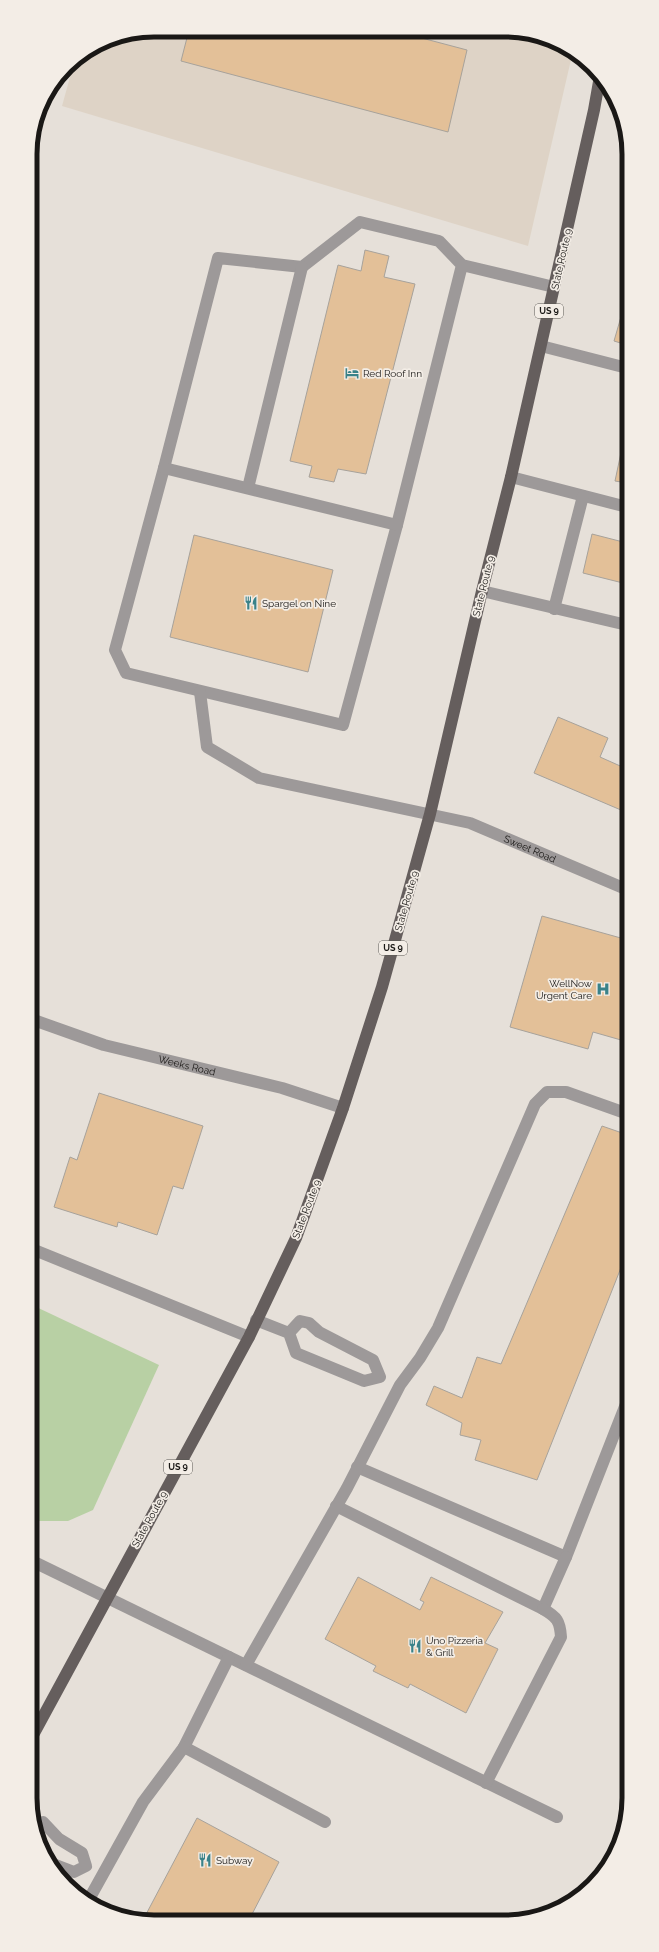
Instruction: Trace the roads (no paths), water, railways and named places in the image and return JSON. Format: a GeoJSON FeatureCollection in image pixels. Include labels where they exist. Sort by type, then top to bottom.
{"type":"FeatureCollection","features":[{"type":"Feature","properties":{"kind":"main road","name":"State Route 9"},"geometry":{"type":"LineString","coordinates":[[37,1728],[249,1337],[296,1238],[343,1108],[382,987],[430,814],[482,592],[511,477],[599,84]]}},
{"type":"Feature","properties":{"kind":"street"},"geometry":{"type":"LineString","coordinates":[[248,488],[302,267],[360,222],[439,241],[462,265],[554,287]]}},
{"type":"Feature","properties":{"kind":"street"},"geometry":{"type":"LineString","coordinates":[[302,267],[218,258],[115,650],[126,672],[200,692],[343,725],[397,525],[462,265]]}},
{"type":"Feature","properties":{"kind":"street"},"geometry":{"type":"LineString","coordinates":[[541,346],[622,367]]}},
{"type":"Feature","properties":{"kind":"street"},"geometry":{"type":"LineString","coordinates":[[164,468],[397,525]]}},
{"type":"Feature","properties":{"kind":"street"},"geometry":{"type":"LineString","coordinates":[[511,477],[622,506]]}},
{"type":"Feature","properties":{"kind":"street"},"geometry":{"type":"LineString","coordinates":[[554,609],[583,496]]}},
{"type":"Feature","properties":{"kind":"street"},"geometry":{"type":"LineString","coordinates":[[482,592],[622,624]]}},
{"type":"Feature","properties":{"kind":"street","name":"Sweet Road"},"geometry":{"type":"LineString","coordinates":[[200,692],[207,747],[259,778],[470,823],[622,887]]}},
{"type":"Feature","properties":{"kind":"street","name":"Weeks Road"},"geometry":{"type":"LineString","coordinates":[[37,1021],[104,1045],[282,1088],[343,1108]]}},
{"type":"Feature","properties":{"kind":"street"},"geometry":{"type":"LineString","coordinates":[[246,1665],[336,1506],[400,1385],[420,1358],[438,1328],[535,1104],[547,1092],[566,1092],[622,1112]]}},
{"type":"Feature","properties":{"kind":"street"},"geometry":{"type":"LineString","coordinates":[[37,1251],[249,1337]]}},
{"type":"Feature","properties":{"kind":"street"},"geometry":{"type":"LineString","coordinates":[[256,1320],[289,1333],[296,1353],[364,1381],[380,1377],[400,1385]]}},
{"type":"Feature","properties":{"kind":"street"},"geometry":{"type":"LineString","coordinates":[[289,1333],[300,1321],[309,1323],[318,1332],[373,1360],[380,1377]]}},
{"type":"Feature","properties":{"kind":"street"},"geometry":{"type":"LineString","coordinates":[[543,1609],[566,1557],[622,1414]]}},
{"type":"Feature","properties":{"kind":"street"},"geometry":{"type":"LineString","coordinates":[[357,1467],[566,1557]]}},
{"type":"Feature","properties":{"kind":"street"},"geometry":{"type":"LineString","coordinates":[[336,1506],[543,1609],[552,1614],[560,1624],[561,1637],[486,1782]]}},
{"type":"Feature","properties":{"kind":"street"},"geometry":{"type":"LineString","coordinates":[[37,1563],[557,1818]]}},
{"type":"Feature","properties":{"kind":"street"},"geometry":{"type":"LineString","coordinates":[[91,1896],[143,1802],[184,1747],[229,1657]]}},
{"type":"Feature","properties":{"kind":"street"},"geometry":{"type":"LineString","coordinates":[[184,1747],[325,1822]]}},
{"type":"Feature","properties":{"kind":"street"},"geometry":{"type":"LineString","coordinates":[[40,1823],[43,1822],[59,1839],[82,1853],[86,1866],[103,1875]]}},
{"type":"Feature","properties":{"kind":"street"},"geometry":{"type":"LineString","coordinates":[[59,1866],[74,1872],[86,1866]]}},
{"type":"Feature","properties":{"kind":"place","name":"Red Roof Inn"},"geometry":{"type":"Point","coordinates":[352,373]}},
{"type":"Feature","properties":{"kind":"place","name":"Spargel on Nine"},"geometry":{"type":"Point","coordinates":[251,603]}},
{"type":"Feature","properties":{"kind":"place","name":"WellNow Urgent Care"},"geometry":{"type":"Point","coordinates":[603,989]}},
{"type":"Feature","properties":{"kind":"place","name":"Uno Pizzeria & Grill"},"geometry":{"type":"Point","coordinates":[415,1646]}},
{"type":"Feature","properties":{"kind":"place","name":"Subway"},"geometry":{"type":"Point","coordinates":[205,1860]}}]}
